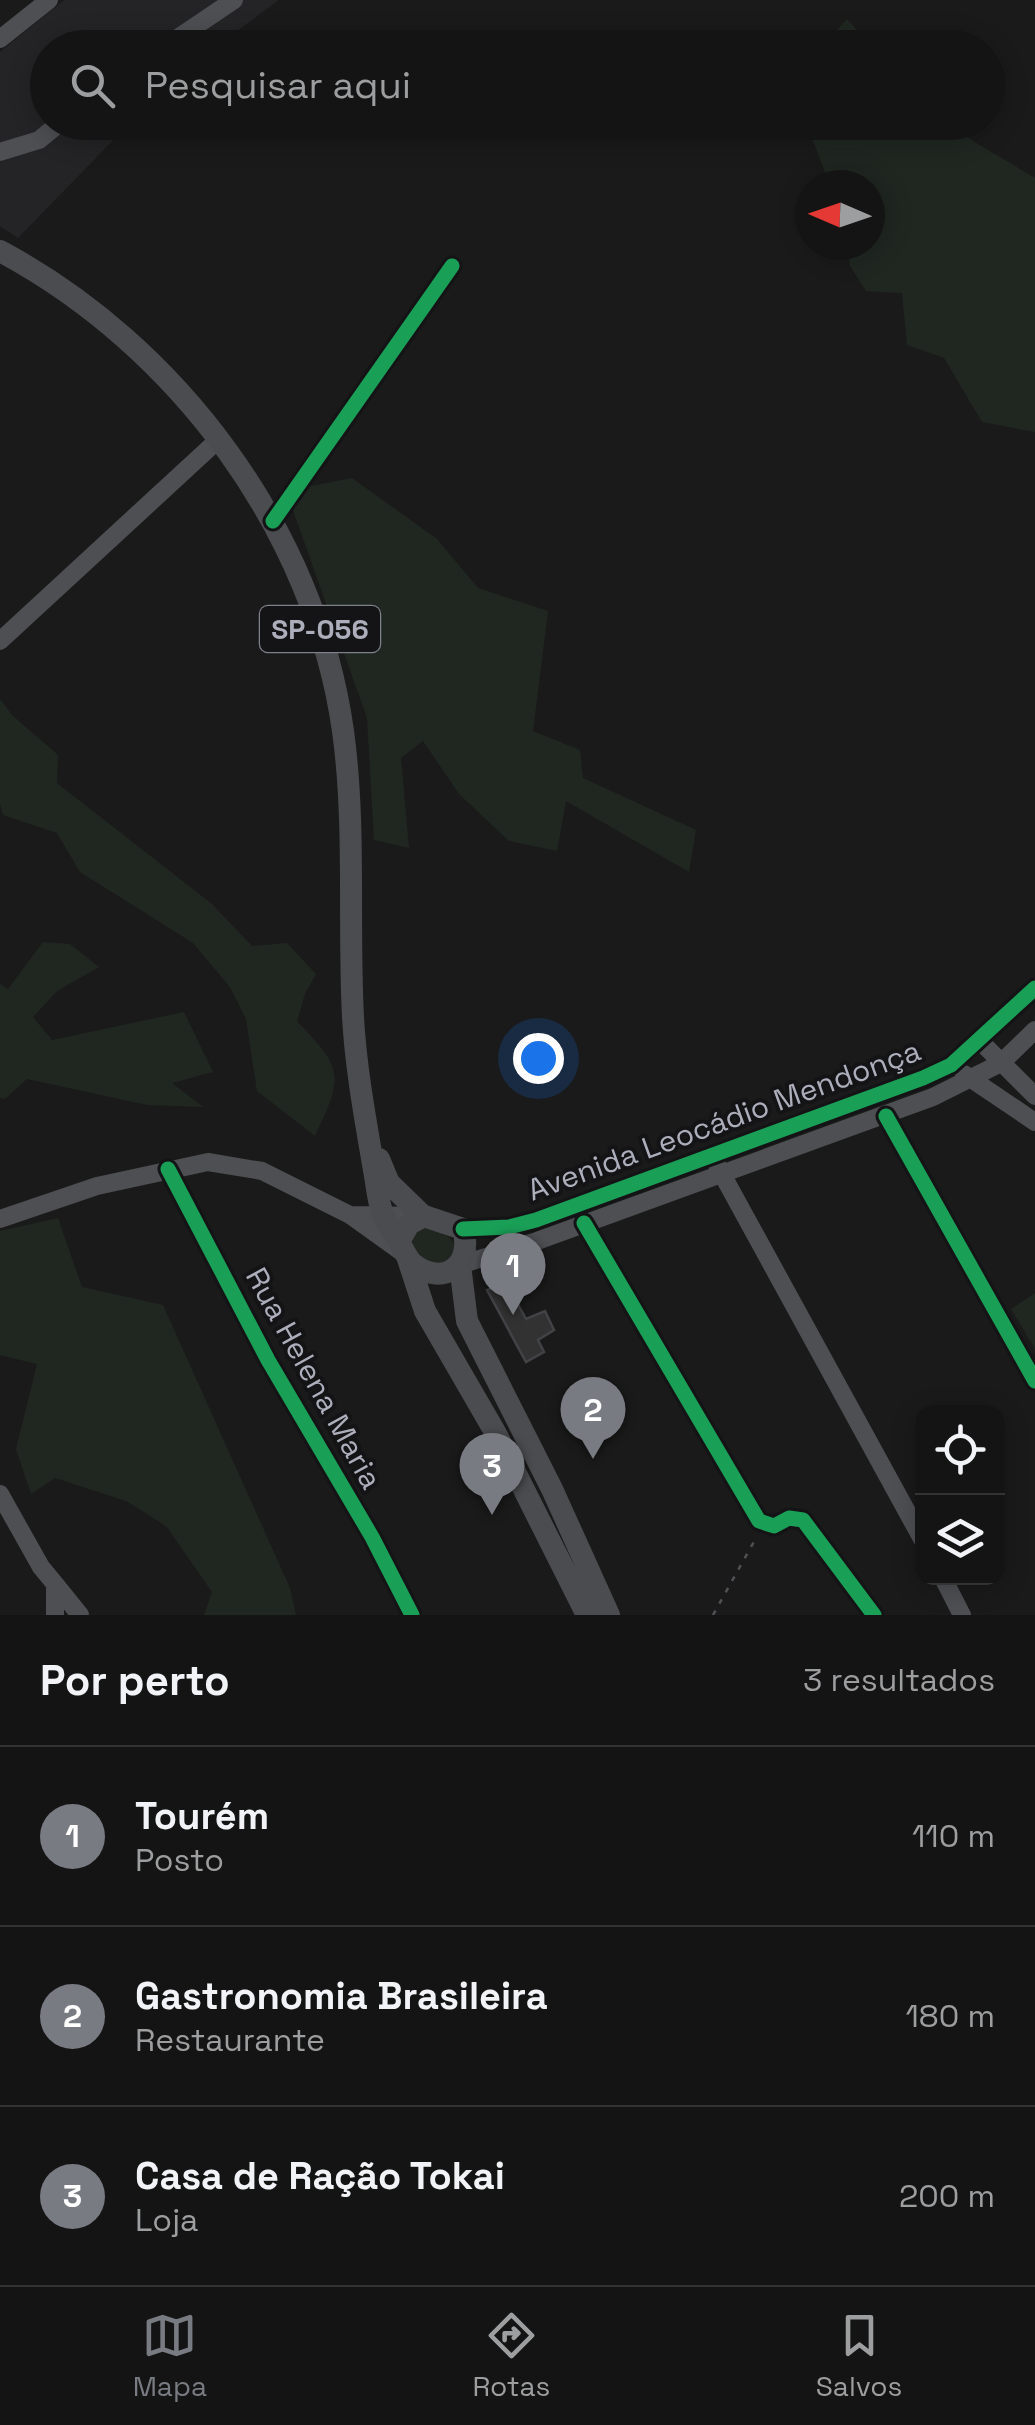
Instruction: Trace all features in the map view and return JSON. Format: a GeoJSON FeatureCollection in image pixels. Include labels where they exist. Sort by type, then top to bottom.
{"type":"FeatureCollection","features":[{"type":"Feature","properties":{"kind":"main road","name":"SP-056"},"geometry":{"type":"LineString","coordinates":[[0,251],[32,268],[101,319],[153,366],[218,439],[273,521],[320,627],[348,776],[353,1020],[381,1216],[403,1249],[426,1311],[476,1397],[587,1615]]}},
{"type":"Feature","properties":{"kind":"main road"},"geometry":{"type":"LineString","coordinates":[[368,1133],[389,1182],[424,1216],[463,1229],[466,1254],[460,1265],[467,1321],[552,1489],[609,1615]]}},
{"type":"Feature","properties":{"kind":"main road"},"geometry":{"type":"LineString","coordinates":[[424,1216],[410,1224],[403,1249],[412,1263],[440,1273],[460,1265]]}},
{"type":"Feature","properties":{"kind":"street"},"geometry":{"type":"LineString","coordinates":[[0,39],[50,0]]}},
{"type":"Feature","properties":{"kind":"street"},"geometry":{"type":"LineString","coordinates":[[183,30],[211,5],[234,0]]}},
{"type":"Feature","properties":{"kind":"street"},"geometry":{"type":"LineString","coordinates":[[0,152],[38,140]]}},
{"type":"Feature","properties":{"kind":"street"},"geometry":{"type":"LineString","coordinates":[[273,521],[452,266]]}},
{"type":"Feature","properties":{"kind":"street"},"geometry":{"type":"LineString","coordinates":[[0,641],[218,439]]}},
{"type":"Feature","properties":{"kind":"street","name":"Avenida Leocádio Mendonça"},"geometry":{"type":"LineString","coordinates":[[463,1229],[509,1227],[536,1220],[950,1065],[1035,988]]}},
{"type":"Feature","properties":{"kind":"street","name":"Avenida Leocádio Mendonça"},"geometry":{"type":"LineString","coordinates":[[460,1265],[886,1116],[970,1078],[1008,1068],[1035,1030]]}},
{"type":"Feature","properties":{"kind":"street"},"geometry":{"type":"LineString","coordinates":[[980,1040],[1035,1096]]}},
{"type":"Feature","properties":{"kind":"street"},"geometry":{"type":"LineString","coordinates":[[950,1065],[1035,1122]]}},
{"type":"Feature","properties":{"kind":"street"},"geometry":{"type":"LineString","coordinates":[[1008,1068],[1035,1075]]}},
{"type":"Feature","properties":{"kind":"street"},"geometry":{"type":"LineString","coordinates":[[886,1116],[1035,1380]]}},
{"type":"Feature","properties":{"kind":"street"},"geometry":{"type":"LineString","coordinates":[[712,1155],[915,1526]]}},
{"type":"Feature","properties":{"kind":"street"},"geometry":{"type":"LineString","coordinates":[[5,1213],[96,1186],[208,1162],[262,1170],[350,1215],[403,1249]]}},
{"type":"Feature","properties":{"kind":"street","name":"Rua Helena Maria"},"geometry":{"type":"LineString","coordinates":[[168,1169],[268,1360],[372,1536],[412,1615]]}},
{"type":"Feature","properties":{"kind":"street"},"geometry":{"type":"LineString","coordinates":[[350,1215],[424,1216]]}},
{"type":"Feature","properties":{"kind":"street"},"geometry":{"type":"LineString","coordinates":[[584,1224],[764,1524],[774,1526],[796,1517],[804,1520],[874,1615]]}},
{"type":"Feature","properties":{"kind":"street"},"geometry":{"type":"LineString","coordinates":[[0,1494],[41,1567],[80,1615]]}},
{"type":"Feature","properties":{"kind":"street"},"geometry":{"type":"LineString","coordinates":[[54,1584],[55,1615]]}},
{"type":"Feature","properties":{"kind":"street"},"geometry":{"type":"LineString","coordinates":[[946,1585],[962,1615]]}},
{"type":"Feature","properties":{"kind":"path"},"geometry":{"type":"LineString","coordinates":[[713,1615],[764,1524]]}},
{"type":"Feature","properties":{"kind":"shaded area"},"geometry":{"type":"Polygon","coordinates":[[[64,0],[279,0],[238,30],[30,30],[30,140],[113,140],[18,238],[0,226],[0,52],[64,0]]]}},
{"type":"Feature","properties":{"kind":"shaded area"},"geometry":{"type":"Polygon","coordinates":[[[847,19],[857,30],[837,30],[847,19]]]}},
{"type":"Feature","properties":{"kind":"shaded area"},"geometry":{"type":"Polygon","coordinates":[[[813,140],[971,140],[1035,178],[1035,432],[982,422],[944,358],[907,345],[902,293],[866,291],[849,260],[885,260],[885,170],[824,170],[813,140]]]}},
{"type":"Feature","properties":{"kind":"shaded area"},"geometry":{"type":"Polygon","coordinates":[[[352,478],[437,539],[478,588],[548,611],[533,731],[580,750],[583,778],[696,830],[689,872],[566,801],[557,851],[509,841],[459,794],[423,741],[401,758],[409,848],[374,840],[367,718],[292,508],[311,486],[352,478]]]}},
{"type":"Feature","properties":{"kind":"shaded area"},"geometry":{"type":"Polygon","coordinates":[[[0,699],[12,715],[58,755],[57,783],[212,904],[252,946],[287,943],[316,974],[297,1021],[331,1062],[334,1074],[331,1099],[315,1136],[257,1091],[246,1019],[230,987],[193,943],[80,872],[57,833],[3,815],[0,699]]]}},
{"type":"Feature","properties":{"kind":"shaded area"},"geometry":{"type":"Polygon","coordinates":[[[43,942],[70,944],[99,967],[57,991],[33,1017],[52,1040],[184,1012],[213,1072],[172,1083],[203,1107],[147,1105],[27,1079],[5,1099],[0,1098],[0,984],[8,989],[43,942]]]}},
{"type":"Feature","properties":{"kind":"shaded area"},"geometry":{"type":"Polygon","coordinates":[[[58,1218],[82,1287],[163,1305],[290,1588],[296,1615],[204,1615],[212,1592],[166,1526],[126,1501],[55,1478],[31,1494],[16,1449],[37,1364],[0,1355],[0,1231],[58,1218]]]}},
{"type":"Feature","properties":{"kind":"shaded area"},"geometry":{"type":"Polygon","coordinates":[[[422,1227],[442,1233],[457,1248],[443,1265],[426,1259],[415,1249],[412,1237],[422,1227]]]}},
{"type":"Feature","properties":{"kind":"shaded area"},"geometry":{"type":"Polygon","coordinates":[[[1035,1293],[1035,1349],[1011,1309],[1035,1293]]]}},
{"type":"Feature","properties":{"kind":"building"},"geometry":{"type":"Polygon","coordinates":[[[526,1273],[534,1289],[515,1299],[526,1319],[545,1311],[554,1330],[538,1340],[544,1352],[526,1362],[487,1290],[526,1273]]]}},
{"type":"Feature","properties":{"kind":"cycle path"},"geometry":{"type":"LineString","coordinates":[[273,521],[452,266]]}},
{"type":"Feature","properties":{"kind":"cycle path"},"geometry":{"type":"LineString","coordinates":[[463,1229],[509,1227],[536,1220],[923,1078],[951,1065],[1035,988]]}},
{"type":"Feature","properties":{"kind":"cycle path"},"geometry":{"type":"LineString","coordinates":[[886,1116],[1035,1381]]}},
{"type":"Feature","properties":{"kind":"cycle path"},"geometry":{"type":"LineString","coordinates":[[168,1169],[268,1360],[372,1537],[412,1615]]}},
{"type":"Feature","properties":{"kind":"cycle path"},"geometry":{"type":"LineString","coordinates":[[584,1223],[759,1521],[774,1526],[789,1518],[803,1520],[874,1615]]}},
{"type":"Feature","properties":{"kind":"place","name":"Tourém"},"geometry":{"type":"Point","coordinates":[513,1315]}},
{"type":"Feature","properties":{"kind":"place","name":"Gastronomia Brasileira"},"geometry":{"type":"Point","coordinates":[593,1459]}},
{"type":"Feature","properties":{"kind":"place","name":"Casa de Ração Tokai"},"geometry":{"type":"Point","coordinates":[492,1515]}}]}
